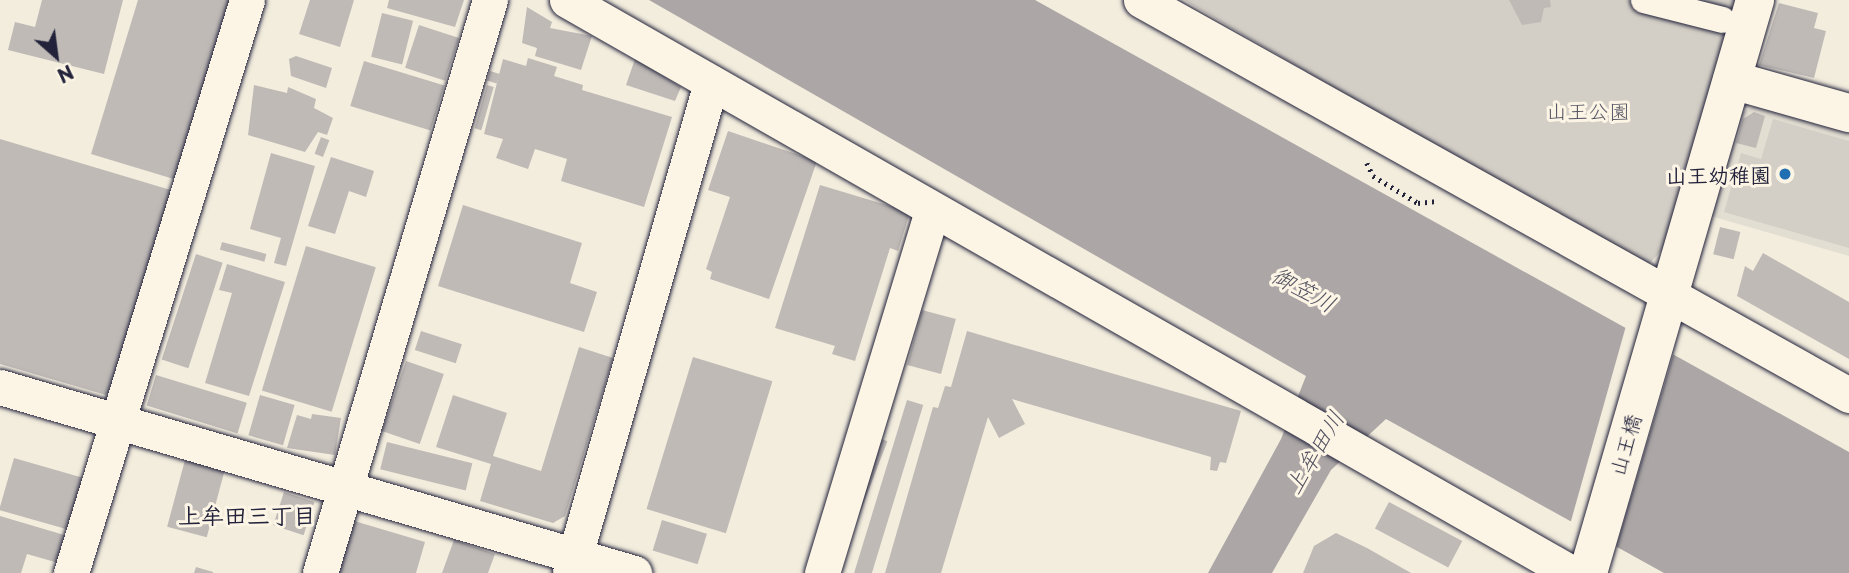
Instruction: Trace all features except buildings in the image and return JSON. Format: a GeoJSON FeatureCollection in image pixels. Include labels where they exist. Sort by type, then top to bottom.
{"type":"FeatureCollection","features":[{"type":"Feature","properties":{"kind":"street"},"geometry":{"type":"LineString","coordinates":[[71,573],[113,421],[247,0]]}},
{"type":"Feature","properties":{"kind":"street"},"geometry":{"type":"LineString","coordinates":[[320,573],[490,0]]}},
{"type":"Feature","properties":{"kind":"street"},"geometry":{"type":"LineString","coordinates":[[567,0],[1376,465],[1583,571]]}},
{"type":"Feature","properties":{"kind":"street"},"geometry":{"type":"LineString","coordinates":[[1141,0],[1663,307],[1849,395]]}},
{"type":"Feature","properties":{"kind":"street"},"geometry":{"type":"LineString","coordinates":[[1644,0],[1723,20]]}},
{"type":"Feature","properties":{"kind":"street","name":"山王橋"},"geometry":{"type":"LineString","coordinates":[[1583,571],[1755,0]]}},
{"type":"Feature","properties":{"kind":"street"},"geometry":{"type":"LineString","coordinates":[[1732,80],[1849,113]]}},
{"type":"Feature","properties":{"kind":"street"},"geometry":{"type":"LineString","coordinates":[[572,565],[711,83]]}},
{"type":"Feature","properties":{"kind":"street"},"geometry":{"type":"LineString","coordinates":[[822,573],[932,210]]}},
{"type":"Feature","properties":{"kind":"street"},"geometry":{"type":"LineString","coordinates":[[0,387],[345,489],[572,565],[634,573]]}},
{"type":"Feature","properties":{"kind":"path"},"geometry":{"type":"LineString","coordinates":[[1373,176],[1418,203]]}},
{"type":"Feature","properties":{"kind":"shaded area","name":"山王幼稚園"},"geometry":{"type":"Polygon","coordinates":[[[1754,106],[1849,133],[1849,256],[1707,215],[1740,114],[1754,106]]]}},
{"type":"Feature","properties":{"kind":"green space","name":"山王公園"},"geometry":{"type":"Polygon","coordinates":[[[1184,0],[1735,0],[1663,249],[1648,265],[1630,261],[1184,0]]]}},
{"type":"Feature","properties":{"kind":"green space","name":"山王幼稚園"},"geometry":{"type":"Polygon","coordinates":[[[1773,119],[1849,141],[1849,248],[1724,212],[1741,153],[1761,159],[1773,119]]]}},
{"type":"Feature","properties":{"kind":"water"},"geometry":{"type":"Polygon","coordinates":[[[649,0],[1035,0],[1849,452],[1849,573],[1664,573],[1386,419],[1331,470],[1272,573],[1208,573],[1281,439],[1306,376],[649,0]]]}},
{"type":"Feature","properties":{"kind":"pier"},"geometry":{"type":"Polygon","coordinates":[[[1626,326],[1674,352],[1615,551],[1569,528],[1626,326]]]}},
{"type":"Feature","properties":{"kind":"place","name":"山王幼稚園"},"geometry":{"type":"Point","coordinates":[1785,174]}},
{"type":"Feature","properties":{"kind":"district","name":"上牟田三丁目"},"geometry":{"type":"Point","coordinates":[247,515]}},
{"type":"Feature","properties":{"kind":"water label","name":"御笠川"},"geometry":{"type":"Point","coordinates":[1304,289]}},
{"type":"Feature","properties":{"kind":"water label","name":"上牟田川"},"geometry":{"type":"Point","coordinates":[1314,452]}}]}
